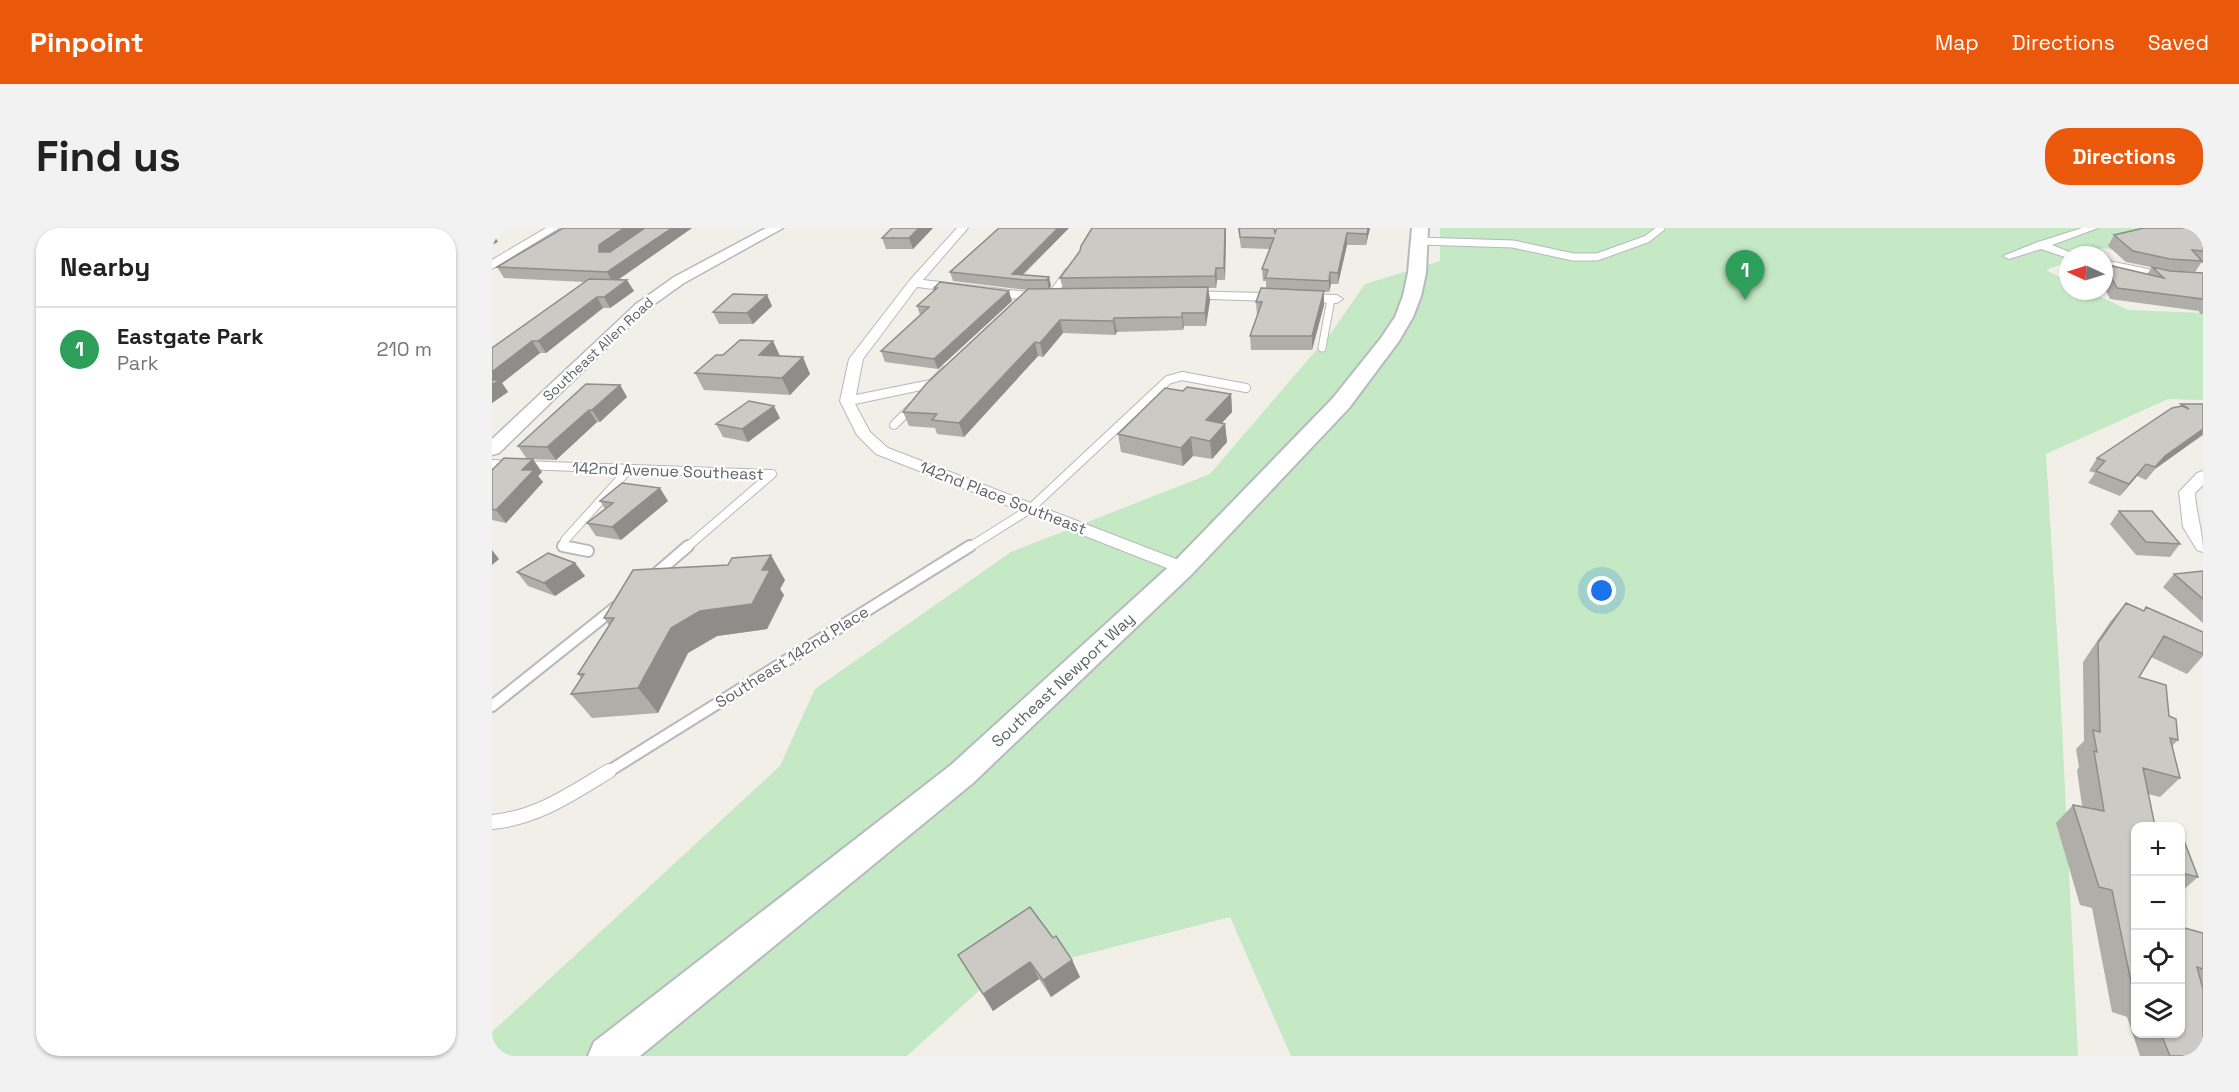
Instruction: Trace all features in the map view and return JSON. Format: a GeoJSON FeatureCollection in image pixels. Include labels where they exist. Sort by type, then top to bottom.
{"type":"FeatureCollection","features":[{"type":"Feature","properties":{"kind":"main road","name":"Southeast Newport Way"},"geometry":{"type":"LineString","coordinates":[[608,1056],[962,774],[1183,568],[1341,403],[1389,341],[1404,317],[1412,296],[1420,234]]}},
{"type":"Feature","properties":{"kind":"street"},"geometry":{"type":"LineString","coordinates":[[492,265],[554,228]]}},
{"type":"Feature","properties":{"kind":"street","name":"Southeast Allen Road"},"geometry":{"type":"LineString","coordinates":[[492,449],[641,307],[679,280],[776,228]]}},
{"type":"Feature","properties":{"kind":"street"},"geometry":{"type":"LineString","coordinates":[[960,359],[930,387],[847,401],[856,359],[914,283],[963,228]]}},
{"type":"Feature","properties":{"kind":"street"},"geometry":{"type":"LineString","coordinates":[[2009,256],[2093,228]]}},
{"type":"Feature","properties":{"kind":"street"},"geometry":{"type":"LineString","coordinates":[[2039,245],[2059,251]]}},
{"type":"Feature","properties":{"kind":"street"},"geometry":{"type":"LineString","coordinates":[[2113,266],[2163,276],[2203,279]]}},
{"type":"Feature","properties":{"kind":"street"},"geometry":{"type":"LineString","coordinates":[[914,283],[1027,296],[1057,296]]}},
{"type":"Feature","properties":{"kind":"street"},"geometry":{"type":"LineString","coordinates":[[1176,295],[1221,294],[1334,299]]}},
{"type":"Feature","properties":{"kind":"street"},"geometry":{"type":"LineString","coordinates":[[1010,312],[1027,296]]}},
{"type":"Feature","properties":{"kind":"street","name":"142nd Place Southeast"},"geometry":{"type":"LineString","coordinates":[[847,401],[858,427],[870,444],[882,451],[1183,568]]}},
{"type":"Feature","properties":{"kind":"street"},"geometry":{"type":"LineString","coordinates":[[2203,476],[2187,492],[2187,514],[2194,535],[2203,546]]}},
{"type":"Feature","properties":{"kind":"lane"},"geometry":{"type":"LineString","coordinates":[[1420,234],[1513,244],[1562,256],[1598,257],[1640,242],[1661,228]]}},
{"type":"Feature","properties":{"kind":"lane"},"geometry":{"type":"LineString","coordinates":[[1057,296],[1071,268]]}},
{"type":"Feature","properties":{"kind":"lane"},"geometry":{"type":"LineString","coordinates":[[1322,348],[1334,299]]}},
{"type":"Feature","properties":{"kind":"lane","name":"Southeast 142nd Place"},"geometry":{"type":"LineString","coordinates":[[492,822],[514,820],[554,805],[1030,509],[1168,381],[1182,376],[1245,388]]}},
{"type":"Feature","properties":{"kind":"lane"},"geometry":{"type":"LineString","coordinates":[[894,425],[918,400]]}},
{"type":"Feature","properties":{"kind":"lane","name":"142nd Avenue Southeast"},"geometry":{"type":"LineString","coordinates":[[492,464],[772,474],[639,588]]}},
{"type":"Feature","properties":{"kind":"lane"},"geometry":{"type":"LineString","coordinates":[[588,551],[563,546],[565,540],[629,469]]}},
{"type":"Feature","properties":{"kind":"lane"},"geometry":{"type":"LineString","coordinates":[[492,706],[621,602]]}},
{"type":"Feature","properties":{"kind":"green space"},"geometry":{"type":"Polygon","coordinates":[[[1440,228],[2203,228],[2156,256],[2113,250],[2113,246],[2059,246],[2059,265],[2046,270],[2059,276],[2059,300],[2107,300],[2128,310],[2203,313],[2203,400],[2168,399],[2046,454],[2078,1056],[1291,1056],[1230,917],[993,978],[907,1056],[492,1056],[492,1032],[780,766],[815,689],[1011,552],[1210,474],[1331,333],[1365,284],[1440,261],[1440,228]]]}},
{"type":"Feature","properties":{"kind":"building"},"geometry":{"type":"Polygon","coordinates":[[[563,228],[624,228],[599,245],[599,252],[610,252],[645,228],[672,228],[607,272],[497,267],[563,228]]]}},
{"type":"Feature","properties":{"kind":"building"},"geometry":{"type":"Polygon","coordinates":[[[892,228],[919,228],[909,238],[882,238],[892,228]]]}},
{"type":"Feature","properties":{"kind":"building"},"geometry":{"type":"Polygon","coordinates":[[[999,228],[1058,228],[1012,274],[1049,277],[1047,280],[1025,280],[950,272],[999,228]]]}},
{"type":"Feature","properties":{"kind":"building"},"geometry":{"type":"Polygon","coordinates":[[[1092,228],[1225,228],[1224,268],[1216,268],[1215,276],[1060,278],[1080,251],[1092,228]]]}},
{"type":"Feature","properties":{"kind":"building"},"geometry":{"type":"Polygon","coordinates":[[[1239,228],[1274,228],[1275,233],[1277,228],[1368,228],[1367,234],[1347,233],[1338,273],[1330,272],[1329,281],[1265,278],[1268,270],[1262,269],[1274,238],[1240,237],[1239,228]]]}},
{"type":"Feature","properties":{"kind":"building"},"geometry":{"type":"Polygon","coordinates":[[[2144,228],[2203,228],[2203,251],[2192,250],[2202,261],[2170,259],[2133,251],[2114,235],[2144,228]]]}},
{"type":"Feature","properties":{"kind":"building"},"geometry":{"type":"Polygon","coordinates":[[[2113,266],[2164,278],[2152,267],[2170,271],[2203,273],[2203,299],[2117,288],[2113,281],[2113,266]]]}},
{"type":"Feature","properties":{"kind":"building"},"geometry":{"type":"Polygon","coordinates":[[[589,279],[627,280],[604,297],[597,297],[538,341],[532,341],[492,372],[492,348],[589,279]]]}},
{"type":"Feature","properties":{"kind":"building"},"geometry":{"type":"Polygon","coordinates":[[[940,282],[1009,291],[934,359],[881,351],[929,307],[917,306],[937,288],[934,288],[940,282]]]}},
{"type":"Feature","properties":{"kind":"building"},"geometry":{"type":"Polygon","coordinates":[[[1208,287],[1205,313],[1182,313],[1182,317],[1114,318],[1113,321],[1060,320],[1040,343],[1035,342],[959,423],[932,420],[937,414],[903,412],[926,384],[1028,289],[1208,287]]]}},
{"type":"Feature","properties":{"kind":"building"},"geometry":{"type":"Polygon","coordinates":[[[1261,288],[1324,291],[1312,336],[1250,336],[1262,302],[1256,302],[1261,288]]]}},
{"type":"Feature","properties":{"kind":"building"},"geometry":{"type":"Polygon","coordinates":[[[733,294],[767,295],[747,313],[713,312],[733,294]]]}},
{"type":"Feature","properties":{"kind":"building"},"geometry":{"type":"Polygon","coordinates":[[[740,340],[773,341],[759,355],[803,357],[782,378],[695,373],[716,355],[723,355],[740,340]]]}},
{"type":"Feature","properties":{"kind":"building"},"geometry":{"type":"Polygon","coordinates":[[[586,384],[620,385],[547,447],[518,446],[586,384]]]}},
{"type":"Feature","properties":{"kind":"building"},"geometry":{"type":"Polygon","coordinates":[[[1187,387],[1231,394],[1206,420],[1225,424],[1210,441],[1191,437],[1181,448],[1118,434],[1165,388],[1183,391],[1187,387]]]}},
{"type":"Feature","properties":{"kind":"building"},"geometry":{"type":"Polygon","coordinates":[[[749,401],[774,406],[742,429],[716,424],[749,401]]]}},
{"type":"Feature","properties":{"kind":"building"},"geometry":{"type":"Polygon","coordinates":[[[2181,404],[2203,404],[2203,429],[2165,456],[2155,467],[2146,464],[2129,484],[2096,471],[2105,461],[2097,458],[2172,408],[2182,406],[2189,409],[2181,404]]]}},
{"type":"Feature","properties":{"kind":"building"},"geometry":{"type":"Polygon","coordinates":[[[504,458],[533,459],[522,470],[534,470],[496,510],[492,509],[492,470],[504,458]]]}},
{"type":"Feature","properties":{"kind":"building"},"geometry":{"type":"Polygon","coordinates":[[[622,483],[660,488],[612,527],[587,523],[613,503],[600,501],[622,483]]]}},
{"type":"Feature","properties":{"kind":"building"},"geometry":{"type":"Polygon","coordinates":[[[2119,511],[2152,511],[2180,544],[2146,542],[2119,511]]]}},
{"type":"Feature","properties":{"kind":"building"},"geometry":{"type":"Polygon","coordinates":[[[548,553],[575,563],[544,583],[517,572],[548,553]]]}},
{"type":"Feature","properties":{"kind":"building"},"geometry":{"type":"Polygon","coordinates":[[[771,555],[762,570],[770,570],[752,604],[700,611],[671,628],[638,688],[571,694],[584,674],[578,674],[614,618],[604,618],[633,570],[728,565],[732,558],[771,555]]]}},
{"type":"Feature","properties":{"kind":"building"},"geometry":{"type":"Polygon","coordinates":[[[2203,571],[2203,599],[2174,574],[2203,571]]]}},
{"type":"Feature","properties":{"kind":"building"},"geometry":{"type":"Polygon","coordinates":[[[2126,603],[2144,611],[2146,607],[2203,632],[2203,654],[2164,636],[2139,677],[2166,685],[2169,716],[2176,719],[2178,740],[2170,738],[2180,778],[2143,768],[2154,822],[2131,822],[2131,982],[2112,890],[2099,887],[2073,805],[2104,811],[2094,751],[2097,752],[2093,730],[2100,732],[2098,643],[2126,603]]]}},
{"type":"Feature","properties":{"kind":"building"},"geometry":{"type":"Polygon","coordinates":[[[2185,843],[2198,877],[2185,874],[2185,843]]]}},
{"type":"Feature","properties":{"kind":"building"},"geometry":{"type":"Polygon","coordinates":[[[1030,907],[1053,938],[1056,936],[1072,960],[1043,980],[1030,962],[983,994],[958,955],[1030,907]]]}},
{"type":"Feature","properties":{"kind":"building"},"geometry":{"type":"Polygon","coordinates":[[[2185,928],[2203,933],[2203,969],[2197,967],[2203,989],[2203,1056],[2170,1056],[2163,1038],[2185,1038],[2185,928]]]}},
{"type":"Feature","properties":{"kind":"place","name":"Eastgate Park"},"geometry":{"type":"Point","coordinates":[1745,300]}}]}
